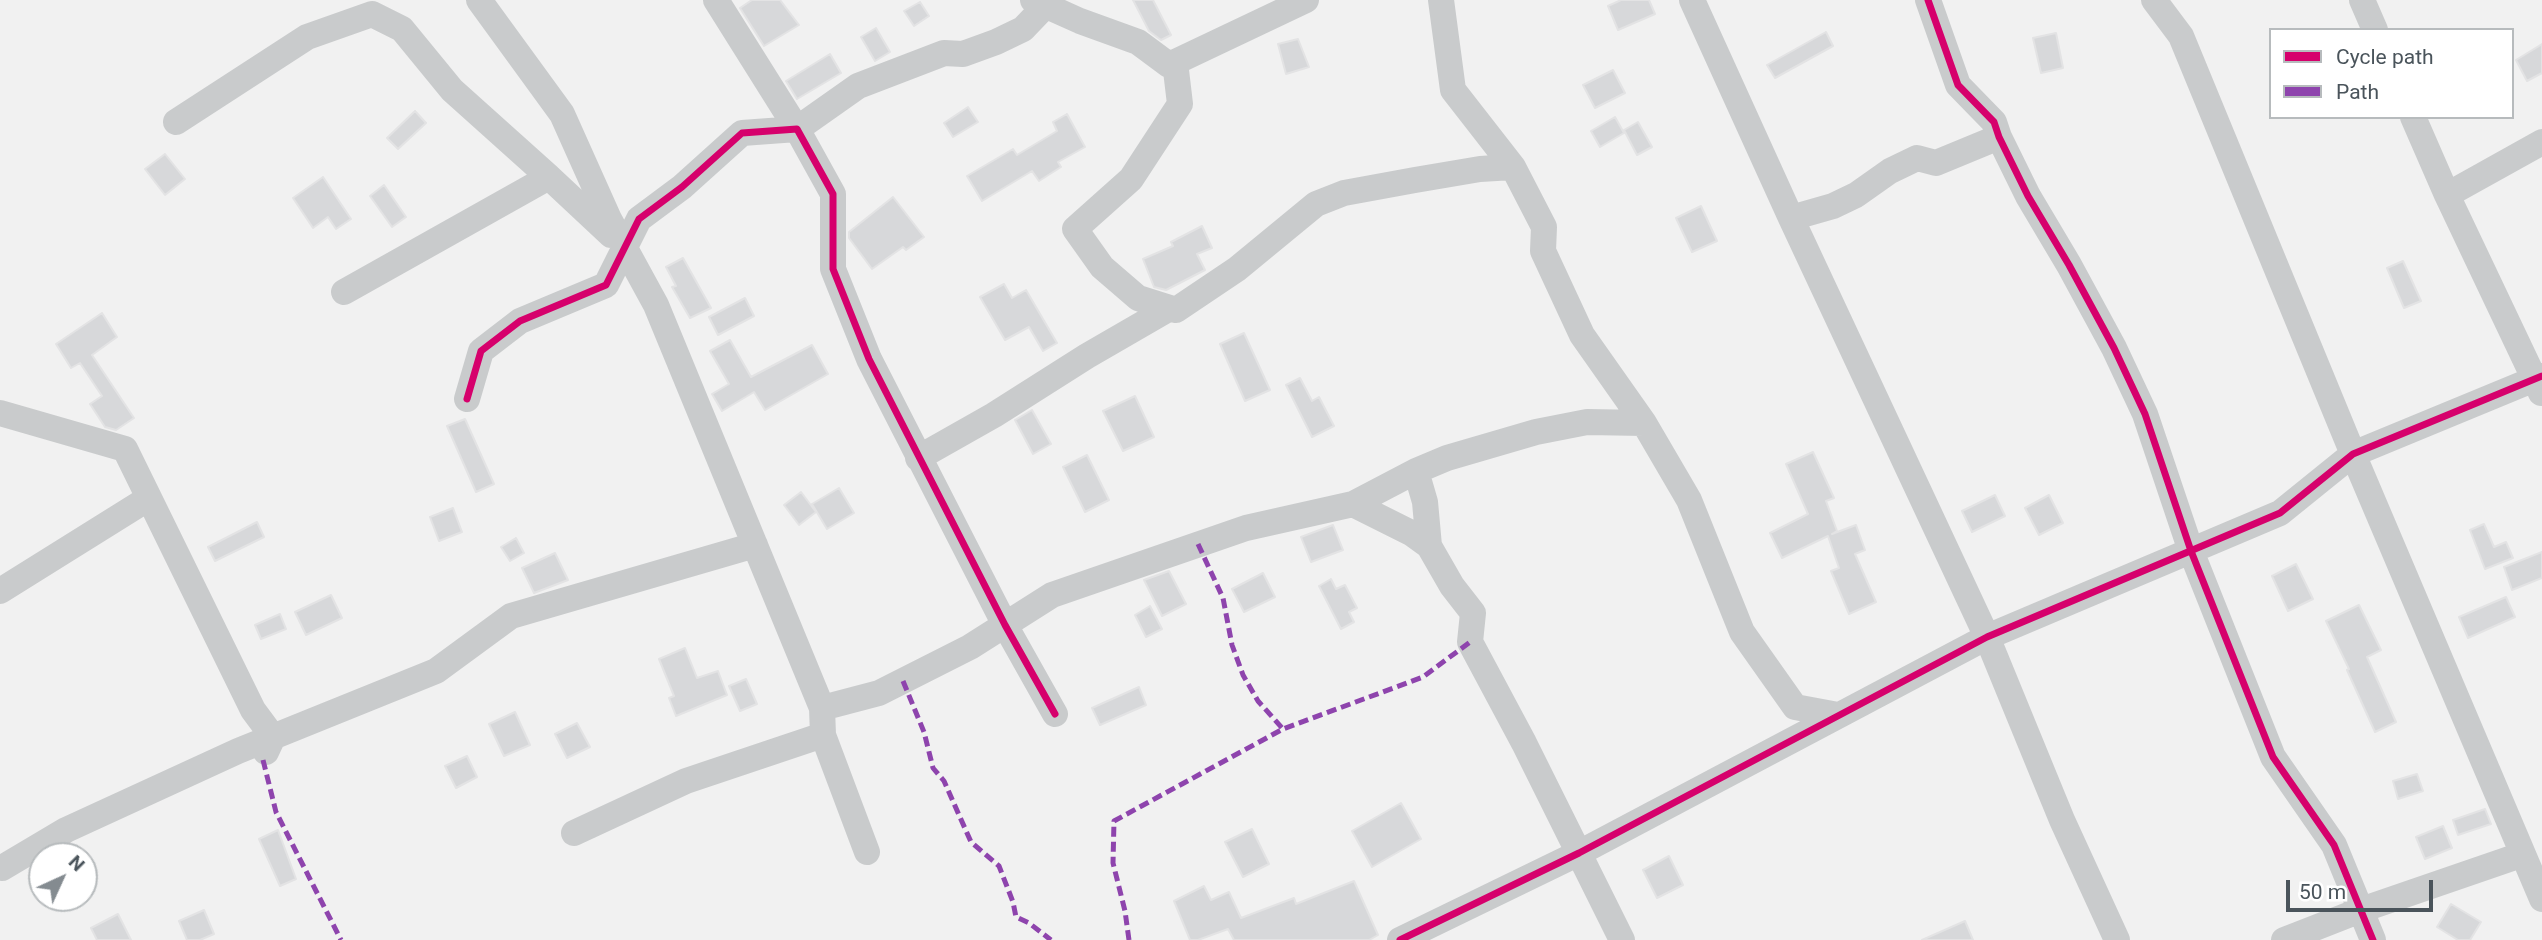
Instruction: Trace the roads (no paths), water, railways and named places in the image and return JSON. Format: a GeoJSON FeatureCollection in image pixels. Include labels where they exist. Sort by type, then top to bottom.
{"type":"FeatureCollection","features":[{"type":"Feature","properties":{"kind":"street"},"geometry":{"type":"LineString","coordinates":[[479,0],[562,114],[609,219],[656,305],[822,708],[823,736],[867,852]]}},
{"type":"Feature","properties":{"kind":"street"},"geometry":{"type":"LineString","coordinates":[[716,0],[797,129],[833,194],[833,269],[869,359],[1005,625],[1055,714]]}},
{"type":"Feature","properties":{"kind":"street"},"geometry":{"type":"LineString","coordinates":[[467,399],[481,351],[520,321],[606,285],[639,219],[682,187],[742,132],[797,129],[858,86],[944,53],[963,54],[1023,29],[1040,3],[1138,42],[1169,65],[1306,0]]}},
{"type":"Feature","properties":{"kind":"street"},"geometry":{"type":"LineString","coordinates":[[1441,0],[1453,90],[1513,167],[1544,227],[1544,251],[1582,335],[1644,423],[1689,500],[1742,632],[1795,707],[1838,715]]}},
{"type":"Feature","properties":{"kind":"street"},"geometry":{"type":"LineString","coordinates":[[1692,0],[1987,637],[2062,820],[2117,940]]}},
{"type":"Feature","properties":{"kind":"street"},"geometry":{"type":"LineString","coordinates":[[1928,0],[1958,85],[1994,122],[2028,196],[2114,348],[2145,414],[2190,551],[2273,757],[2333,845],[2374,940]]}},
{"type":"Feature","properties":{"kind":"street"},"geometry":{"type":"LineString","coordinates":[[2154,0],[2180,36],[2353,454],[2542,899]]}},
{"type":"Feature","properties":{"kind":"street"},"geometry":{"type":"LineString","coordinates":[[2361,0],[2374,28]]}},
{"type":"Feature","properties":{"kind":"street"},"geometry":{"type":"LineString","coordinates":[[176,122],[307,37],[373,14],[402,29],[452,90],[625,248]]}},
{"type":"Feature","properties":{"kind":"street"},"geometry":{"type":"LineString","coordinates":[[1175,62],[1180,104],[1131,179],[1075,229],[1102,267],[1139,298],[1176,310],[1237,269],[1316,204],[1344,193],[1480,169],[1513,167]]}},
{"type":"Feature","properties":{"kind":"street"},"geometry":{"type":"LineString","coordinates":[[1400,940],[1579,853],[1987,637],[2280,513],[2353,454],[2539,383],[2447,195],[2414,119]]}},
{"type":"Feature","properties":{"kind":"street"},"geometry":{"type":"LineString","coordinates":[[1791,218],[1833,206],[1856,195],[1890,171],[1917,158],[1936,163],[1999,137]]}},
{"type":"Feature","properties":{"kind":"street"},"geometry":{"type":"LineString","coordinates":[[2447,195],[2542,142]]}},
{"type":"Feature","properties":{"kind":"street"},"geometry":{"type":"LineString","coordinates":[[344,292],[549,177]]}},
{"type":"Feature","properties":{"kind":"street"},"geometry":{"type":"LineString","coordinates":[[918,458],[1170,308]]}},
{"type":"Feature","properties":{"kind":"street"},"geometry":{"type":"LineString","coordinates":[[0,414],[125,449],[253,710],[268,748]]}},
{"type":"Feature","properties":{"kind":"street"},"geometry":{"type":"LineString","coordinates":[[822,708],[879,693],[970,647],[1064,590],[1246,528],[1353,504],[1447,458],[1536,432],[1587,422],[1644,423]]}},
{"type":"Feature","properties":{"kind":"street"},"geometry":{"type":"LineString","coordinates":[[1416,471],[1425,502],[1429,546]]}},
{"type":"Feature","properties":{"kind":"street"},"geometry":{"type":"LineString","coordinates":[[0,591],[149,498]]}},
{"type":"Feature","properties":{"kind":"street"},"geometry":{"type":"LineString","coordinates":[[1353,504],[1411,533],[1429,546],[1452,586],[1473,613],[1470,642],[1524,743],[1622,940]]}},
{"type":"Feature","properties":{"kind":"street"},"geometry":{"type":"LineString","coordinates":[[2,868],[66,830],[268,748],[436,671],[511,616],[755,545]]}},
{"type":"Feature","properties":{"kind":"street"},"geometry":{"type":"LineString","coordinates":[[574,833],[686,781],[823,736]]}},
{"type":"Feature","properties":{"kind":"street"},"geometry":{"type":"LineString","coordinates":[[2284,940],[2361,910],[2522,855]]}}]}
